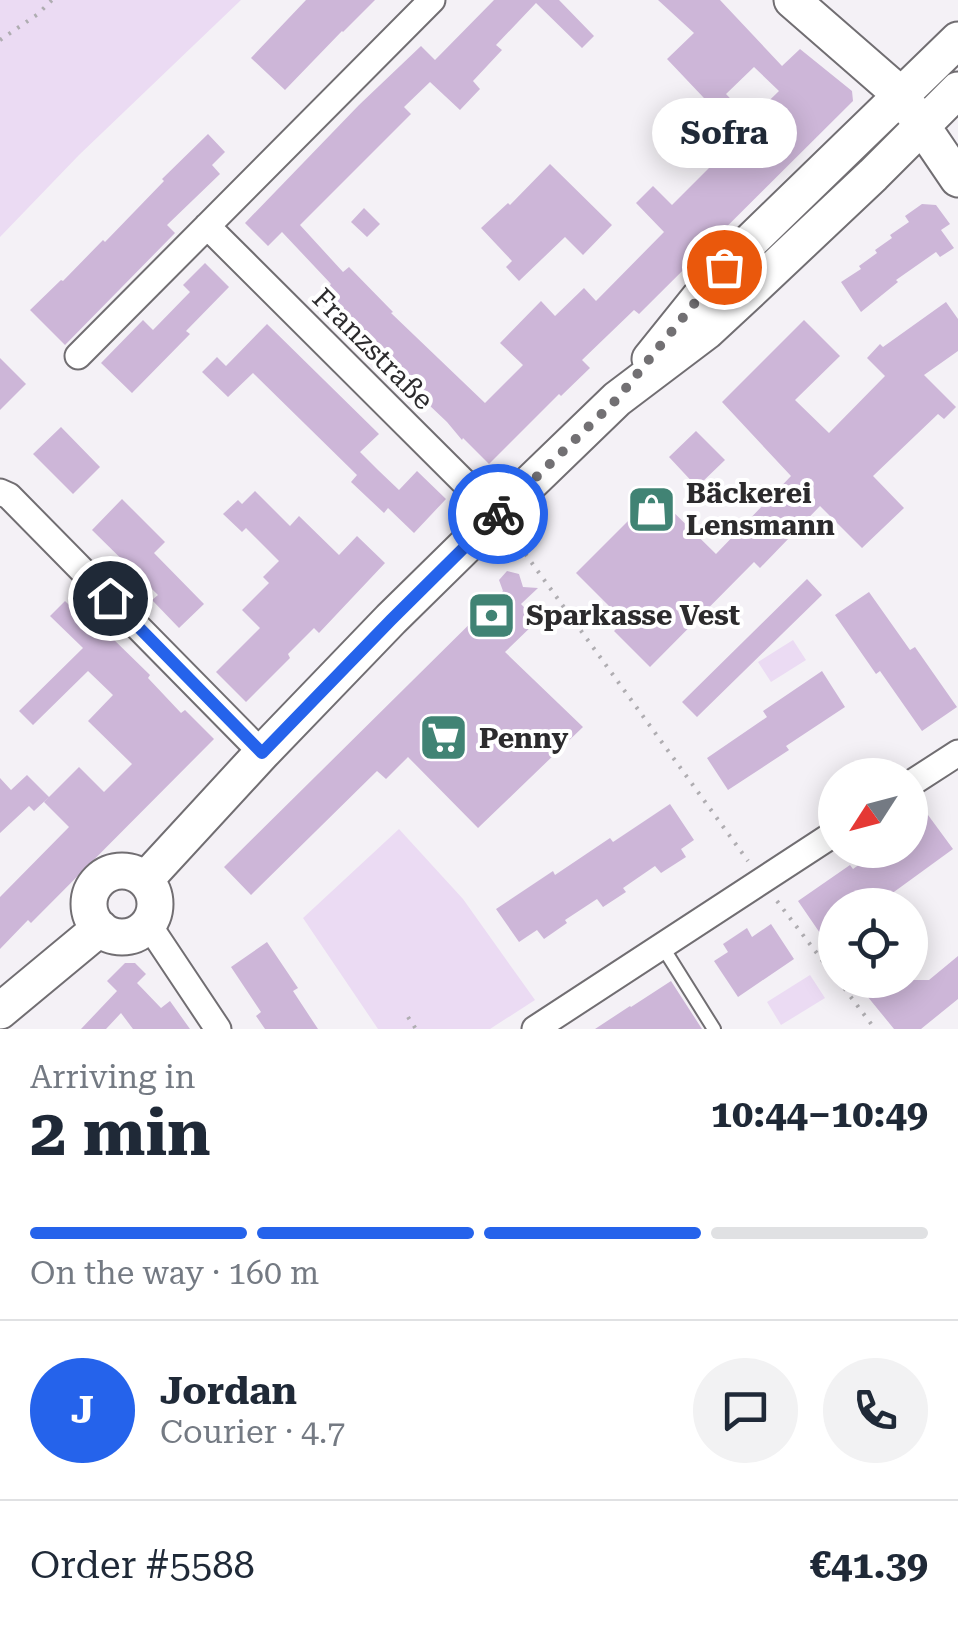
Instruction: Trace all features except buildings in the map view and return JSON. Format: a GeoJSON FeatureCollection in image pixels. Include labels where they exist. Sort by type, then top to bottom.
{"type":"FeatureCollection","features":[{"type":"Feature","properties":{"kind":"main road"},"geometry":{"type":"LineString","coordinates":[[792,0],[901,95],[958,179]]}},
{"type":"Feature","properties":{"kind":"main road"},"geometry":{"type":"LineString","coordinates":[[617,399],[724,267],[958,40]]}},
{"type":"Feature","properties":{"kind":"main road"},"geometry":{"type":"LineString","coordinates":[[144,880],[262,753],[496,515],[617,399],[706,332],[874,175],[958,90]]}},
{"type":"Feature","properties":{"kind":"main road"},"geometry":{"type":"LineString","coordinates":[[116,871],[136,874],[144,880],[154,897],[153,916],[148,924],[125,937],[111,936],[100,928],[93,920],[89,900],[98,881],[116,871]]}},
{"type":"Feature","properties":{"kind":"main road"},"geometry":{"type":"LineString","coordinates":[[0,1011],[100,928]]}},
{"type":"Feature","properties":{"kind":"street"},"geometry":{"type":"LineString","coordinates":[[78,356],[432,0]]}},
{"type":"Feature","properties":{"kind":"street","name":"Franzstraße"},"geometry":{"type":"LineString","coordinates":[[207,226],[496,515]]}},
{"type":"Feature","properties":{"kind":"street"},"geometry":{"type":"LineString","coordinates":[[0,492],[10,496],[262,753]]}},
{"type":"Feature","properties":{"kind":"street"},"geometry":{"type":"LineString","coordinates":[[928,772],[958,753]]}},
{"type":"Feature","properties":{"kind":"street"},"geometry":{"type":"LineString","coordinates":[[536,1029],[818,844]]}},
{"type":"Feature","properties":{"kind":"street"},"geometry":{"type":"LineString","coordinates":[[148,924],[218,1029]]}},
{"type":"Feature","properties":{"kind":"lane"},"geometry":{"type":"LineString","coordinates":[[662,946],[714,1029]]}},
{"type":"Feature","properties":{"kind":"path"},"geometry":{"type":"LineString","coordinates":[[0,40],[52,0]]}},
{"type":"Feature","properties":{"kind":"path"},"geometry":{"type":"LineString","coordinates":[[496,515],[818,954]]}},
{"type":"Feature","properties":{"kind":"path"},"geometry":{"type":"LineString","coordinates":[[851,998],[875,1029]]}},
{"type":"Feature","properties":{"kind":"path"},"geometry":{"type":"LineString","coordinates":[[408,1017],[416,1029]]}},
{"type":"Feature","properties":{"kind":"shaded area"},"geometry":{"type":"Polygon","coordinates":[[[0,0],[241,0],[79,155],[0,237],[0,0]]]}},
{"type":"Feature","properties":{"kind":"shaded area"},"geometry":{"type":"Polygon","coordinates":[[[793,640],[806,660],[771,682],[758,662],[793,640]]]}},
{"type":"Feature","properties":{"kind":"shaded area"},"geometry":{"type":"Polygon","coordinates":[[[399,829],[463,899],[535,1000],[490,1029],[378,1029],[303,918],[399,829]]]}},
{"type":"Feature","properties":{"kind":"shaded area"},"geometry":{"type":"Polygon","coordinates":[[[810,975],[818,987],[818,998],[825,998],[781,1025],[767,1002],[810,975]]]}},
{"type":"Feature","properties":{"kind":"way so far"},"geometry":{"type":"LineString","coordinates":[[498,514],[617,399],[724,267]]}},
{"type":"Feature","properties":{"kind":"place","name":"Sofra"},"geometry":{"type":"Point","coordinates":[724,267]}},
{"type":"Feature","properties":{"kind":"place","name":"Bäckerei Lensmann"},"geometry":{"type":"Point","coordinates":[651,509]}},
{"type":"Feature","properties":{"kind":"place","name":"Sparkasse Vest"},"geometry":{"type":"Point","coordinates":[491,615]}},
{"type":"Feature","properties":{"kind":"place","name":"Penny"},"geometry":{"type":"Point","coordinates":[444,738]}},
{"type":"Feature","properties":{"kind":"route"},"geometry":{"type":"LineString","coordinates":[[110,598],[262,753],[498,514]]}}]}
